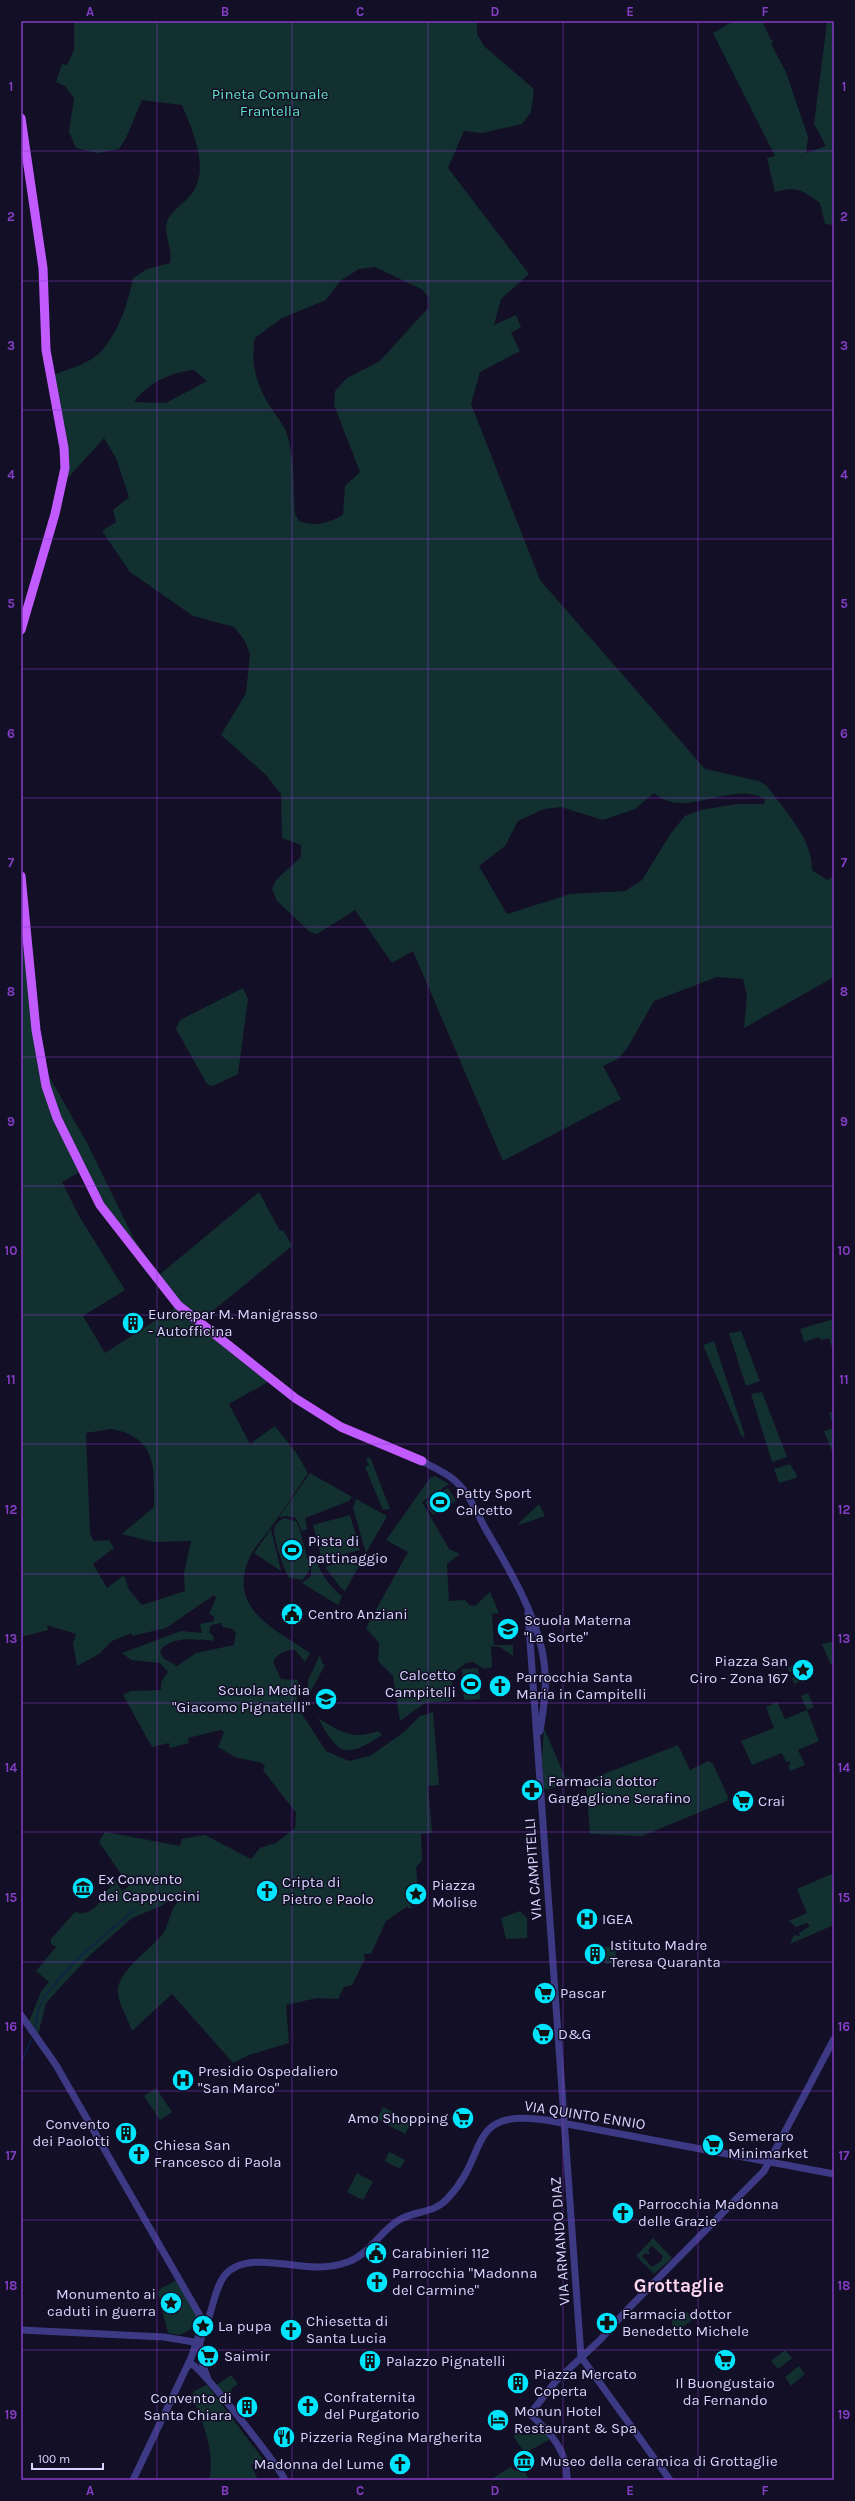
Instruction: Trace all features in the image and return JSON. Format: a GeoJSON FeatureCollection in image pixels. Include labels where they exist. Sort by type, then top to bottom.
{"type":"FeatureCollection","features":[{"type":"Feature","properties":{"kind":"main road"},"geometry":{"type":"LineString","coordinates":[[21,118],[43,268],[46,350],[64,448],[65,468],[55,514],[21,630]]}},
{"type":"Feature","properties":{"kind":"main road"},"geometry":{"type":"LineString","coordinates":[[21,876],[38,1043],[46,1086],[58,1118],[100,1205],[178,1304],[289,1394],[341,1427],[422,1462]]}},
{"type":"Feature","properties":{"kind":"street"},"geometry":{"type":"LineString","coordinates":[[422,1462],[443,1472],[463,1488],[511,1574],[528,1613],[541,1645],[545,1670],[543,1713],[538,1739]]}},
{"type":"Feature","properties":{"kind":"street","name":"VIA CAMPITELLI"},"geometry":{"type":"LineString","coordinates":[[528,1613],[565,2123]]}},
{"type":"Feature","properties":{"kind":"street"},"geometry":{"type":"LineString","coordinates":[[21,2015],[56,2065],[205,2321],[208,2328],[201,2336],[200,2362],[190,2363]]}},
{"type":"Feature","properties":{"kind":"street"},"geometry":{"type":"LineString","coordinates":[[567,2480],[565,2460],[561,2448],[548,2431],[530,2414],[556,2381],[600,2340],[624,2312],[631,2307],[758,2178],[769,2161],[834,2039]]}},
{"type":"Feature","properties":{"kind":"street","name":"VIA QUINTO ENNIO"},"geometry":{"type":"LineString","coordinates":[[205,2321],[223,2278],[234,2268],[247,2263],[264,2262],[319,2267],[342,2264],[361,2255],[401,2219],[428,2212],[442,2205],[466,2176],[486,2130],[499,2121],[520,2117],[565,2123],[834,2174]]}},
{"type":"Feature","properties":{"kind":"street","name":"VIA ARMANDO DIAZ"},"geometry":{"type":"LineString","coordinates":[[565,2123],[581,2357]]}},
{"type":"Feature","properties":{"kind":"street"},"geometry":{"type":"LineString","coordinates":[[133,2480],[183,2374],[190,2363],[200,2324],[205,2321]]}},
{"type":"Feature","properties":{"kind":"street"},"geometry":{"type":"LineString","coordinates":[[21,2330],[169,2337],[192,2340],[194,2349]]}},
{"type":"Feature","properties":{"kind":"street"},"geometry":{"type":"LineString","coordinates":[[169,2337],[189,2334],[199,2330]]}},
{"type":"Feature","properties":{"kind":"street"},"geometry":{"type":"LineString","coordinates":[[200,2356],[208,2379]]}},
{"type":"Feature","properties":{"kind":"street"},"geometry":{"type":"LineString","coordinates":[[581,2357],[670,2480]]}},
{"type":"Feature","properties":{"kind":"street"},"geometry":{"type":"LineString","coordinates":[[190,2363],[208,2379],[284,2480]]}},
{"type":"Feature","properties":{"kind":"green space","name":"Pineta Comunale Frantella"},"geometry":{"type":"Polygon","coordinates":[[[74,21],[477,21],[477,34],[484,46],[534,89],[531,112],[522,124],[482,133],[464,131],[448,168],[529,274],[501,299],[494,325],[516,315],[521,327],[511,333],[520,351],[480,372],[471,404],[540,580],[705,769],[759,781],[767,786],[803,836],[811,858],[812,870],[827,880],[834,876],[834,977],[744,1028],[747,996],[743,979],[717,977],[654,1001],[628,1047],[618,1059],[603,1066],[621,1099],[503,1161],[413,951],[392,963],[355,910],[317,934],[310,932],[277,901],[272,889],[276,880],[301,857],[301,845],[282,838],[281,794],[265,774],[221,735],[246,693],[250,654],[245,641],[234,627],[193,616],[130,572],[102,531],[116,522],[113,510],[129,497],[116,458],[104,438],[67,479],[53,375],[94,358],[110,340],[119,324],[129,297],[133,278],[147,269],[170,263],[171,257],[166,232],[167,222],[170,215],[189,197],[196,187],[200,164],[195,139],[182,105],[142,100],[126,138],[119,149],[98,153],[76,148],[69,132],[74,98],[65,86],[56,82],[62,64],[67,65],[74,50],[74,21]],[[375,267],[359,269],[340,281],[326,300],[282,318],[255,338],[253,357],[258,383],[266,400],[286,431],[291,451],[295,514],[299,521],[305,523],[321,523],[343,515],[345,486],[360,472],[334,405],[335,391],[347,378],[380,361],[429,307],[428,297],[423,290],[375,267]],[[194,370],[177,373],[153,384],[134,402],[166,403],[207,381],[194,370]],[[654,793],[635,809],[603,820],[561,807],[544,809],[518,821],[505,846],[479,866],[507,914],[570,894],[625,891],[642,880],[671,833],[685,816],[701,810],[737,804],[764,804],[765,799],[752,794],[738,794],[680,803],[666,800],[654,793]]]}},
{"type":"Feature","properties":{"kind":"green space"},"geometry":{"type":"Polygon","coordinates":[[[733,21],[762,21],[771,40],[774,41],[771,44],[786,72],[808,137],[806,153],[826,146],[814,124],[827,22],[834,24],[834,225],[825,224],[820,203],[804,192],[789,189],[775,192],[767,158],[775,156],[713,33],[733,21]]]}},
{"type":"Feature","properties":{"kind":"green space"},"geometry":{"type":"Polygon","coordinates":[[[26,948],[43,1081],[81,1171],[62,1182],[79,1216],[125,1290],[83,1316],[105,1353],[175,1308],[268,1382],[229,1404],[250,1444],[275,1426],[297,1454],[308,1473],[252,1553],[246,1566],[244,1588],[252,1607],[267,1624],[310,1653],[305,1662],[295,1650],[289,1650],[279,1655],[273,1662],[281,1679],[298,1680],[297,1700],[301,1706],[298,1708],[326,1751],[349,1761],[370,1756],[404,1732],[420,1716],[433,1712],[439,1785],[428,1786],[432,1833],[421,1834],[422,1861],[416,1867],[419,1899],[416,1890],[413,1899],[411,1899],[413,1900],[410,1906],[414,1908],[408,1908],[408,1906],[386,1921],[371,1954],[364,1954],[365,1959],[352,1985],[344,1987],[338,1999],[317,1998],[286,2005],[289,2043],[249,2055],[233,2063],[172,1994],[132,2031],[120,2002],[118,1993],[122,1977],[162,1935],[172,1910],[182,1898],[184,1891],[161,1906],[132,1918],[89,1956],[46,2003],[38,2035],[28,2024],[41,1992],[49,1982],[36,1971],[56,1947],[51,1944],[51,1939],[75,1912],[84,1913],[97,1906],[103,1899],[100,1896],[111,1887],[110,1884],[115,1880],[122,1891],[129,1886],[125,1879],[129,1877],[128,1875],[123,1877],[99,1842],[105,1832],[180,1846],[182,1839],[205,1835],[251,1859],[260,1848],[276,1843],[295,1828],[296,1813],[263,1770],[265,1766],[262,1763],[235,1757],[218,1747],[224,1732],[221,1730],[188,1738],[189,1743],[170,1748],[169,1743],[152,1747],[123,1695],[131,1691],[161,1690],[161,1682],[168,1672],[160,1663],[131,1660],[122,1653],[181,1631],[202,1633],[200,1624],[214,1621],[214,1616],[209,1614],[216,1598],[214,1595],[166,1628],[132,1636],[132,1633],[112,1641],[99,1654],[77,1666],[73,1644],[76,1634],[47,1625],[48,1630],[21,1637],[21,951],[26,948]],[[111,1429],[86,1433],[90,1534],[94,1541],[109,1540],[114,1548],[93,1564],[107,1588],[124,1575],[129,1590],[142,1605],[185,1591],[184,1573],[191,1541],[154,1542],[122,1534],[154,1507],[153,1468],[145,1447],[138,1439],[126,1433],[111,1429]],[[221,1623],[211,1625],[209,1632],[214,1637],[213,1641],[185,1640],[170,1643],[160,1651],[163,1658],[177,1666],[196,1653],[234,1645],[236,1633],[232,1629],[223,1627],[221,1623]]]}},
{"type":"Feature","properties":{"kind":"green space"},"geometry":{"type":"Polygon","coordinates":[[[243,988],[248,999],[238,1074],[213,1086],[207,1084],[176,1029],[180,1020],[243,988]]]}},
{"type":"Feature","properties":{"kind":"green space"},"geometry":{"type":"Polygon","coordinates":[[[46,1071],[87,1143],[134,1239],[158,1276],[259,1192],[280,1231],[283,1230],[292,1246],[199,1322],[126,1243],[60,1121],[46,1071]]]}},
{"type":"Feature","properties":{"kind":"green space"},"geometry":{"type":"Polygon","coordinates":[[[834,1319],[834,1354],[829,1338],[821,1340],[819,1337],[804,1342],[800,1329],[834,1319]]]}},
{"type":"Feature","properties":{"kind":"green space"},"geometry":{"type":"Polygon","coordinates":[[[741,1331],[760,1381],[746,1386],[729,1333],[741,1331]]]}},
{"type":"Feature","properties":{"kind":"green space"},"geometry":{"type":"Polygon","coordinates":[[[714,1341],[745,1436],[742,1437],[703,1345],[714,1341]]]}},
{"type":"Feature","properties":{"kind":"green space"},"geometry":{"type":"Polygon","coordinates":[[[762,1392],[787,1457],[772,1462],[751,1394],[762,1392]]]}},
{"type":"Feature","properties":{"kind":"green space"},"geometry":{"type":"Polygon","coordinates":[[[834,1412],[834,1428],[829,1413],[834,1412]]]}},
{"type":"Feature","properties":{"kind":"green space"},"geometry":{"type":"Polygon","coordinates":[[[834,1428],[834,1456],[824,1431],[834,1428]]]}},
{"type":"Feature","properties":{"kind":"green space"},"geometry":{"type":"Polygon","coordinates":[[[370,1457],[390,1509],[383,1510],[365,1467],[369,1465],[366,1459],[370,1457]]]}},
{"type":"Feature","properties":{"kind":"green space"},"geometry":{"type":"Polygon","coordinates":[[[790,1464],[797,1475],[796,1478],[779,1483],[774,1469],[790,1464]]]}},
{"type":"Feature","properties":{"kind":"green space"},"geometry":{"type":"Polygon","coordinates":[[[310,1473],[352,1497],[349,1501],[305,1518],[307,1529],[302,1531],[296,1518],[286,1516],[279,1517],[310,1473]]]}},
{"type":"Feature","properties":{"kind":"green space"},"geometry":{"type":"Polygon","coordinates":[[[435,1476],[449,1484],[422,1502],[449,1549],[460,1554],[447,1564],[449,1601],[465,1600],[469,1605],[475,1606],[490,1592],[499,1613],[492,1614],[494,1645],[513,1645],[513,1656],[500,1647],[491,1646],[492,1667],[484,1669],[473,1662],[466,1663],[452,1674],[451,1701],[425,1703],[400,1721],[393,1676],[378,1661],[379,1643],[366,1628],[408,1552],[386,1540],[430,1478],[435,1476]]]}},
{"type":"Feature","properties":{"kind":"green space","name":"Patty Sport Calcetto"},"geometry":{"type":"Polygon","coordinates":[[[448,1488],[456,1501],[433,1515],[425,1502],[448,1488]]]}},
{"type":"Feature","properties":{"kind":"green space"},"geometry":{"type":"Polygon","coordinates":[[[356,1499],[387,1516],[366,1553],[353,1508],[356,1499]]]}},
{"type":"Feature","properties":{"kind":"green space"},"geometry":{"type":"Polygon","coordinates":[[[539,1504],[545,1516],[519,1525],[519,1523],[539,1504]]]}},
{"type":"Feature","properties":{"kind":"green space"},"geometry":{"type":"Polygon","coordinates":[[[350,1515],[360,1550],[322,1560],[313,1525],[350,1515]]]}},
{"type":"Feature","properties":{"kind":"green space","name":"Pista di pattinaggio"},"geometry":{"type":"Polygon","coordinates":[[[284,1518],[296,1521],[299,1527],[310,1569],[303,1580],[289,1578],[277,1548],[274,1528],[277,1523],[284,1518]]]}},
{"type":"Feature","properties":{"kind":"green space"},"geometry":{"type":"Polygon","coordinates":[[[271,1529],[281,1571],[254,1553],[271,1529]]]}},
{"type":"Feature","properties":{"kind":"green space"},"geometry":{"type":"Polygon","coordinates":[[[316,1559],[326,1579],[342,1596],[338,1605],[302,1583],[311,1576],[311,1560],[316,1559]]]}},
{"type":"Feature","properties":{"kind":"green space"},"geometry":{"type":"Polygon","coordinates":[[[346,1560],[359,1566],[345,1591],[325,1567],[346,1560]]]}},
{"type":"Feature","properties":{"kind":"green space"},"geometry":{"type":"Polygon","coordinates":[[[834,1641],[834,1664],[831,1665],[822,1644],[834,1641]]]}},
{"type":"Feature","properties":{"kind":"green space"},"geometry":{"type":"Polygon","coordinates":[[[320,1655],[322,1663],[325,1665],[308,1696],[308,1680],[320,1655]]]}},
{"type":"Feature","properties":{"kind":"green space"},"geometry":{"type":"Polygon","coordinates":[[[801,1662],[803,1667],[801,1672],[805,1675],[805,1679],[794,1684],[792,1678],[798,1676],[797,1670],[789,1672],[788,1668],[801,1662]]]}},
{"type":"Feature","properties":{"kind":"green space","name":"Calcetto Campitelli"},"geometry":{"type":"Polygon","coordinates":[[[478,1668],[480,1699],[464,1700],[462,1669],[478,1668]]]}},
{"type":"Feature","properties":{"kind":"green space"},"geometry":{"type":"Polygon","coordinates":[[[808,1693],[814,1707],[807,1710],[801,1696],[808,1693]]]}},
{"type":"Feature","properties":{"kind":"green space"},"geometry":{"type":"Polygon","coordinates":[[[777,1702],[785,1719],[807,1710],[819,1741],[798,1750],[805,1765],[790,1771],[788,1766],[791,1764],[789,1761],[786,1762],[782,1753],[752,1765],[741,1741],[774,1728],[766,1707],[777,1702]]]}},
{"type":"Feature","properties":{"kind":"green space"},"geometry":{"type":"Polygon","coordinates":[[[318,1718],[333,1727],[353,1735],[369,1734],[378,1731],[382,1735],[359,1748],[344,1750],[332,1740],[318,1718]]]}},
{"type":"Feature","properties":{"kind":"green space"},"geometry":{"type":"Polygon","coordinates":[[[544,1728],[565,1777],[575,1778],[547,1790],[544,1788],[542,1758],[544,1728]]]}},
{"type":"Feature","properties":{"kind":"green space"},"geometry":{"type":"Polygon","coordinates":[[[678,1745],[690,1770],[708,1761],[713,1764],[728,1797],[727,1801],[642,1836],[590,1834],[586,1781],[678,1745]]]}},
{"type":"Feature","properties":{"kind":"green space"},"geometry":{"type":"Polygon","coordinates":[[[834,1873],[834,1925],[790,1944],[794,1935],[800,1936],[799,1933],[810,1926],[807,1923],[796,1927],[789,1921],[807,1913],[797,1889],[834,1873]]]}},
{"type":"Feature","properties":{"kind":"green space"},"geometry":{"type":"Polygon","coordinates":[[[520,1911],[527,1918],[527,1938],[506,1939],[501,1918],[520,1911]]]}},
{"type":"Feature","properties":{"kind":"green space"},"geometry":{"type":"Polygon","coordinates":[[[615,1946],[617,1963],[605,1964],[604,1947],[615,1946]]]}},
{"type":"Feature","properties":{"kind":"green space"},"geometry":{"type":"Polygon","coordinates":[[[156,2088],[172,2112],[160,2120],[144,2096],[156,2088]]]}},
{"type":"Feature","properties":{"kind":"green space"},"geometry":{"type":"Polygon","coordinates":[[[383,2107],[412,2122],[405,2134],[377,2119],[383,2107]]]}},
{"type":"Feature","properties":{"kind":"green space"},"geometry":{"type":"Polygon","coordinates":[[[389,2152],[405,2160],[400,2169],[385,2161],[389,2152]]]}},
{"type":"Feature","properties":{"kind":"green space"},"geometry":{"type":"Polygon","coordinates":[[[357,2173],[373,2182],[363,2200],[347,2192],[357,2173]]]}},
{"type":"Feature","properties":{"kind":"green space"},"geometry":{"type":"Polygon","coordinates":[[[653,2238],[672,2258],[654,2274],[636,2256],[653,2238]],[[652,2246],[648,2250],[650,2253],[648,2255],[646,2253],[642,2256],[652,2267],[661,2261],[663,2256],[652,2246]]]}},
{"type":"Feature","properties":{"kind":"green space"},"geometry":{"type":"Polygon","coordinates":[[[177,2280],[199,2320],[197,2326],[180,2335],[168,2333],[158,2293],[160,2289],[177,2280]]]}},
{"type":"Feature","properties":{"kind":"green space"},"geometry":{"type":"Polygon","coordinates":[[[687,2312],[693,2319],[680,2329],[677,2327],[674,2330],[670,2316],[687,2312]]]}},
{"type":"Feature","properties":{"kind":"green space"},"geometry":{"type":"Polygon","coordinates":[[[785,2350],[792,2358],[778,2369],[771,2361],[785,2350]]]}},
{"type":"Feature","properties":{"kind":"green space"},"geometry":{"type":"Polygon","coordinates":[[[799,2366],[805,2374],[791,2386],[785,2377],[799,2366]]]}},
{"type":"Feature","properties":{"kind":"green space"},"geometry":{"type":"Polygon","coordinates":[[[231,2375],[238,2384],[231,2389],[232,2391],[225,2397],[217,2385],[231,2375]]]}},
{"type":"Feature","properties":{"kind":"green space"},"geometry":{"type":"Polygon","coordinates":[[[207,2385],[263,2459],[251,2465],[258,2480],[209,2480],[211,2459],[207,2437],[192,2396],[194,2391],[207,2385]]]}},
{"type":"Feature","properties":{"kind":"green space"},"geometry":{"type":"Polygon","coordinates":[[[517,2433],[523,2435],[546,2433],[549,2440],[525,2453],[513,2436],[517,2433]]]}},
{"type":"Feature","properties":{"kind":"green space"},"geometry":{"type":"Polygon","coordinates":[[[511,2467],[515,2471],[521,2467],[530,2480],[490,2480],[511,2467]]]}},
{"type":"Feature","properties":{"kind":"waterway"},"geometry":{"type":"LineString","coordinates":[[35,2029],[39,2007],[47,1993],[75,1961],[134,1910]]}},
{"type":"Feature","properties":{"kind":"waterway"},"geometry":{"type":"LineString","coordinates":[[21,2063],[31,2040]]}},
{"type":"Feature","properties":{"kind":"place","name":"Eurorepar M. Manigrasso - Autofficina"},"geometry":{"type":"Point","coordinates":[133,1323]}},
{"type":"Feature","properties":{"kind":"place","name":"Patty Sport Calcetto"},"geometry":{"type":"Point","coordinates":[440,1502]}},
{"type":"Feature","properties":{"kind":"place","name":"Pista di pattinaggio"},"geometry":{"type":"Point","coordinates":[292,1550]}},
{"type":"Feature","properties":{"kind":"place","name":"Centro Anziani"},"geometry":{"type":"Point","coordinates":[292,1614]}},
{"type":"Feature","properties":{"kind":"place","name":"Scuola Materna \"La Sorte\""},"geometry":{"type":"Point","coordinates":[508,1629]}},
{"type":"Feature","properties":{"kind":"place","name":"Piazza San Ciro - Zona 167"},"geometry":{"type":"Point","coordinates":[803,1670]}},
{"type":"Feature","properties":{"kind":"place","name":"Calcetto Campitelli"},"geometry":{"type":"Point","coordinates":[471,1684]}},
{"type":"Feature","properties":{"kind":"place","name":"Parrocchia Santa Maria in Campitelli"},"geometry":{"type":"Point","coordinates":[500,1686]}},
{"type":"Feature","properties":{"kind":"place","name":"Scuola Media \"Giacomo Pignatelli\""},"geometry":{"type":"Point","coordinates":[326,1699]}},
{"type":"Feature","properties":{"kind":"place","name":"Farmacia dottor Gargaglione Serafino"},"geometry":{"type":"Point","coordinates":[532,1790]}},
{"type":"Feature","properties":{"kind":"place","name":"Crai"},"geometry":{"type":"Point","coordinates":[743,1801]}},
{"type":"Feature","properties":{"kind":"place","name":"Ex Convento dei Cappuccini"},"geometry":{"type":"Point","coordinates":[83,1888]}},
{"type":"Feature","properties":{"kind":"place","name":"Cripta di Pietro e Paolo"},"geometry":{"type":"Point","coordinates":[267,1891]}},
{"type":"Feature","properties":{"kind":"place","name":"Piazza Molise"},"geometry":{"type":"Point","coordinates":[416,1894]}},
{"type":"Feature","properties":{"kind":"place","name":"IGEA"},"geometry":{"type":"Point","coordinates":[587,1919]}},
{"type":"Feature","properties":{"kind":"place","name":"Istituto Madre Teresa Quaranta"},"geometry":{"type":"Point","coordinates":[595,1954]}},
{"type":"Feature","properties":{"kind":"place","name":"Pascar"},"geometry":{"type":"Point","coordinates":[545,1993]}},
{"type":"Feature","properties":{"kind":"place","name":"D&G"},"geometry":{"type":"Point","coordinates":[543,2034]}},
{"type":"Feature","properties":{"kind":"place","name":"Presidio Ospedaliero \"San Marco\""},"geometry":{"type":"Point","coordinates":[183,2080]}},
{"type":"Feature","properties":{"kind":"place","name":"Amo Shopping"},"geometry":{"type":"Point","coordinates":[463,2118]}},
{"type":"Feature","properties":{"kind":"place","name":"Convento dei Paolotti"},"geometry":{"type":"Point","coordinates":[126,2133]}},
{"type":"Feature","properties":{"kind":"place","name":"Semeraro Minimarket"},"geometry":{"type":"Point","coordinates":[713,2145]}},
{"type":"Feature","properties":{"kind":"place","name":"Chiesa San Francesco di Paola"},"geometry":{"type":"Point","coordinates":[139,2154]}},
{"type":"Feature","properties":{"kind":"place","name":"Parrocchia Madonna delle Grazie"},"geometry":{"type":"Point","coordinates":[623,2213]}},
{"type":"Feature","properties":{"kind":"place","name":"Carabinieri 112"},"geometry":{"type":"Point","coordinates":[376,2253]}},
{"type":"Feature","properties":{"kind":"place","name":"Parrocchia \"Madonna del Carmine\""},"geometry":{"type":"Point","coordinates":[377,2282]}},
{"type":"Feature","properties":{"kind":"place","name":"Monumento ai caduti in guerra"},"geometry":{"type":"Point","coordinates":[171,2303]}},
{"type":"Feature","properties":{"kind":"place","name":"Farmacia dottor Benedetto Michele"},"geometry":{"type":"Point","coordinates":[607,2323]}},
{"type":"Feature","properties":{"kind":"place","name":"La pupa"},"geometry":{"type":"Point","coordinates":[203,2326]}},
{"type":"Feature","properties":{"kind":"place","name":"Chiesetta di Santa Lucia"},"geometry":{"type":"Point","coordinates":[291,2330]}},
{"type":"Feature","properties":{"kind":"place","name":"Saimir"},"geometry":{"type":"Point","coordinates":[208,2356]}},
{"type":"Feature","properties":{"kind":"place","name":"Il Buongustaio da Fernando"},"geometry":{"type":"Point","coordinates":[725,2360]}},
{"type":"Feature","properties":{"kind":"place","name":"Palazzo Pignatelli"},"geometry":{"type":"Point","coordinates":[370,2361]}},
{"type":"Feature","properties":{"kind":"place","name":"Piazza Mercato Coperta"},"geometry":{"type":"Point","coordinates":[518,2383]}},
{"type":"Feature","properties":{"kind":"place","name":"Confraternita del Purgatorio"},"geometry":{"type":"Point","coordinates":[308,2406]}},
{"type":"Feature","properties":{"kind":"place","name":"Convento di Santa Chiara"},"geometry":{"type":"Point","coordinates":[247,2407]}},
{"type":"Feature","properties":{"kind":"place","name":"Monun Hotel Restaurant & Spa"},"geometry":{"type":"Point","coordinates":[498,2420]}},
{"type":"Feature","properties":{"kind":"place","name":"Pizzeria Regina Margherita"},"geometry":{"type":"Point","coordinates":[284,2437]}},
{"type":"Feature","properties":{"kind":"place","name":"Museo della ceramica di Grottaglie"},"geometry":{"type":"Point","coordinates":[524,2461]}},
{"type":"Feature","properties":{"kind":"place","name":"Madonna del Lume"},"geometry":{"type":"Point","coordinates":[400,2464]}},
{"type":"Feature","properties":{"kind":"district","name":"Grottaglie"},"geometry":{"type":"Point","coordinates":[679,2286]}}]}
